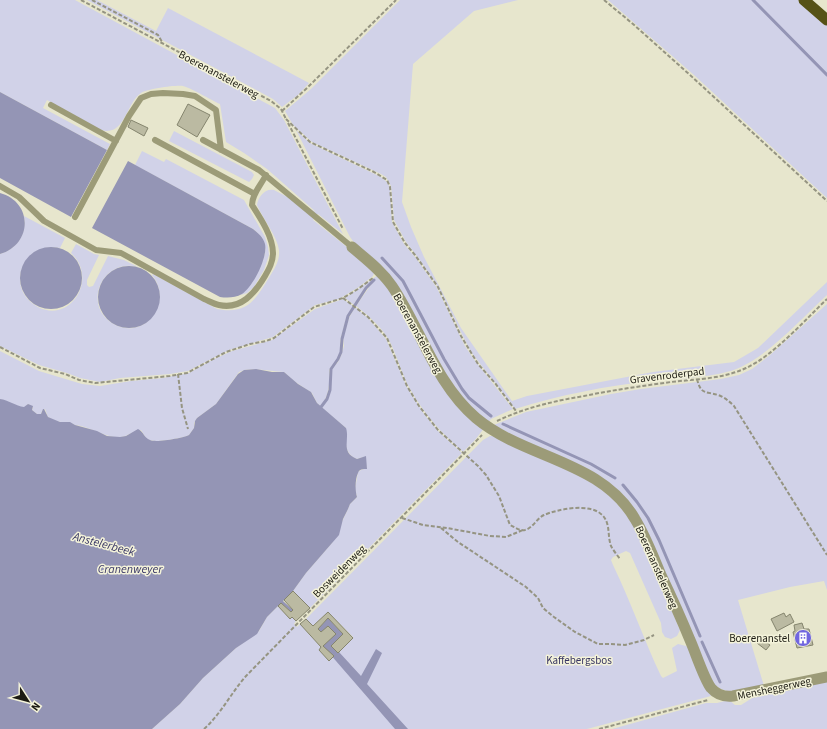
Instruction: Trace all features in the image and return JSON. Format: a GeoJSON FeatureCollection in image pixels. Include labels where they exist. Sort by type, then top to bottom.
{"type":"FeatureCollection","features":[{"type":"Feature","properties":{"kind":"highway"},"geometry":{"type":"LineString","coordinates":[[804,0],[827,20]]}},
{"type":"Feature","properties":{"kind":"street","name":"Boerenanstelerweg"},"geometry":{"type":"LineString","coordinates":[[352,247],[380,271],[398,297],[440,375],[462,404],[489,427],[518,444],[593,477],[609,487],[627,506],[646,538],[709,685],[721,695]]}},
{"type":"Feature","properties":{"kind":"street","name":"Mensheggerweg"},"geometry":{"type":"LineString","coordinates":[[721,695],[733,696],[827,677]]}},
{"type":"Feature","properties":{"kind":"lane"},"geometry":{"type":"LineString","coordinates":[[75,217],[129,116],[141,98],[151,94],[163,93],[195,96],[216,110],[221,150]]}},
{"type":"Feature","properties":{"kind":"lane"},"geometry":{"type":"LineString","coordinates":[[51,105],[116,141]]}},
{"type":"Feature","properties":{"kind":"lane"},"geometry":{"type":"LineString","coordinates":[[155,140],[255,194]]}},
{"type":"Feature","properties":{"kind":"lane"},"geometry":{"type":"LineString","coordinates":[[203,140],[259,170],[352,247]]}},
{"type":"Feature","properties":{"kind":"lane"},"geometry":{"type":"LineString","coordinates":[[0,186],[19,197],[44,221],[96,250],[121,253],[204,299],[219,305],[232,306],[244,301],[252,294],[258,287],[273,259],[272,246],[269,236],[252,205],[252,200],[266,176]]}},
{"type":"Feature","properties":{"kind":"path","name":"Boerenanstelerweg"},"geometry":{"type":"LineString","coordinates":[[81,0],[278,105],[343,229]]}},
{"type":"Feature","properties":{"kind":"path"},"geometry":{"type":"LineString","coordinates":[[92,0],[112,9],[158,36],[163,44]]}},
{"type":"Feature","properties":{"kind":"path"},"geometry":{"type":"LineString","coordinates":[[282,111],[323,73],[396,0]]}},
{"type":"Feature","properties":{"kind":"path"},"geometry":{"type":"LineString","coordinates":[[604,0],[690,75],[827,201]]}},
{"type":"Feature","properties":{"kind":"path"},"geometry":{"type":"LineString","coordinates":[[110,15],[112,9]]}},
{"type":"Feature","properties":{"kind":"path"},"geometry":{"type":"LineString","coordinates":[[286,119],[310,142],[374,172],[387,180],[390,187],[393,222],[405,243],[438,287],[464,341],[478,364],[495,383],[516,412]]}},
{"type":"Feature","properties":{"kind":"path"},"geometry":{"type":"LineString","coordinates":[[0,347],[40,368],[65,374],[79,380],[95,383],[189,372],[205,362],[233,350],[274,338],[314,307],[343,298],[358,289],[380,271]]}},
{"type":"Feature","properties":{"kind":"path"},"geometry":{"type":"LineString","coordinates":[[343,298],[371,320],[387,338],[408,386],[425,414],[438,430],[486,475],[499,496],[510,525],[524,530]]}},
{"type":"Feature","properties":{"kind":"path","name":"Gravenroderpad"},"geometry":{"type":"LineString","coordinates":[[489,427],[494,422],[516,412],[559,400],[615,390],[731,374],[751,366],[779,344],[827,299]]}},
{"type":"Feature","properties":{"kind":"path"},"geometry":{"type":"LineString","coordinates":[[178,374],[182,408],[188,429]]}},
{"type":"Feature","properties":{"kind":"path"},"geometry":{"type":"LineString","coordinates":[[697,379],[699,387],[702,391],[722,397],[734,406],[827,555]]}},
{"type":"Feature","properties":{"kind":"path","name":"Bosweidenweg"},"geometry":{"type":"LineString","coordinates":[[204,729],[219,714],[232,692],[246,676],[402,518],[489,427]]}},
{"type":"Feature","properties":{"kind":"path"},"geometry":{"type":"LineString","coordinates":[[402,518],[423,526],[506,537],[530,528],[544,515],[574,508],[585,508],[597,511],[605,518],[611,545],[620,559]]}},
{"type":"Feature","properties":{"kind":"path"},"geometry":{"type":"LineString","coordinates":[[441,528],[458,542],[526,587],[538,598],[542,608],[554,617],[575,632],[598,644],[626,645],[644,640],[654,635]]}},
{"type":"Feature","properties":{"kind":"path"},"geometry":{"type":"LineString","coordinates":[[599,729],[715,698],[721,695]]}},
{"type":"Feature","properties":{"kind":"green space"},"geometry":{"type":"Polygon","coordinates":[[[0,0],[75,0],[275,108],[284,120],[343,234],[318,214],[313,220],[357,255],[374,273],[373,276],[359,287],[339,299],[315,305],[273,337],[229,350],[188,371],[120,378],[100,382],[80,378],[39,365],[0,346],[0,254],[16,245],[20,240],[25,223],[24,216],[65,238],[60,248],[47,248],[36,252],[27,259],[22,268],[20,279],[22,289],[28,299],[38,307],[50,311],[61,309],[70,304],[77,296],[81,286],[82,275],[79,263],[71,253],[76,244],[94,254],[99,255],[87,280],[87,285],[89,287],[93,286],[108,256],[124,260],[138,267],[126,266],[115,269],[106,276],[101,284],[98,295],[98,305],[103,315],[112,323],[124,328],[135,328],[145,324],[152,317],[157,307],[160,297],[158,286],[152,275],[153,274],[217,309],[236,310],[244,307],[255,298],[275,267],[279,254],[276,239],[257,205],[260,196],[268,190],[274,190],[316,212],[267,169],[226,142],[220,104],[187,87],[168,87],[141,93],[136,98],[120,124],[115,129],[109,131],[101,130],[47,100],[43,108],[110,144],[107,150],[0,92],[0,0]]]}},
{"type":"Feature","properties":{"kind":"green space"},"geometry":{"type":"Polygon","coordinates":[[[87,0],[97,0],[156,31],[168,8],[309,83],[298,95],[282,107],[273,99],[87,0]]]}},
{"type":"Feature","properties":{"kind":"green space"},"geometry":{"type":"Polygon","coordinates":[[[400,0],[518,0],[474,11],[413,64],[402,202],[424,257],[461,328],[512,401],[527,396],[653,372],[734,362],[758,348],[827,282],[827,295],[764,353],[741,367],[731,371],[600,388],[548,399],[515,409],[471,352],[438,287],[406,242],[394,220],[391,186],[386,177],[312,142],[293,125],[285,111],[311,89],[400,0]]]}},
{"type":"Feature","properties":{"kind":"green space"},"geometry":{"type":"Polygon","coordinates":[[[608,0],[798,0],[827,24],[827,198],[694,75],[608,0]]]}},
{"type":"Feature","properties":{"kind":"green space"},"geometry":{"type":"Polygon","coordinates":[[[296,130],[310,143],[381,177],[387,182],[390,187],[392,222],[404,244],[416,258],[437,288],[465,346],[513,409],[491,419],[475,440],[463,452],[441,431],[421,407],[407,384],[388,338],[376,323],[356,306],[375,279],[365,287],[354,305],[345,298],[378,275],[350,237],[296,130]]]}},
{"type":"Feature","properties":{"kind":"green space"},"geometry":{"type":"Polygon","coordinates":[[[174,131],[252,172],[254,175],[252,179],[249,182],[169,141],[174,131]]]}},
{"type":"Feature","properties":{"kind":"green space"},"geometry":{"type":"Polygon","coordinates":[[[142,151],[164,162],[166,159],[244,200],[265,237],[269,255],[264,270],[254,287],[247,293],[241,295],[248,286],[264,257],[265,246],[259,235],[253,229],[135,165],[142,151]]]}},
{"type":"Feature","properties":{"kind":"green space"},"geometry":{"type":"Polygon","coordinates":[[[343,299],[353,306],[346,319],[340,341],[340,353],[329,370],[328,389],[326,398],[321,407],[317,403],[312,393],[284,372],[255,369],[244,370],[239,372],[216,404],[197,418],[194,423],[194,428],[189,435],[176,439],[152,441],[146,437],[141,430],[121,437],[110,436],[70,423],[54,420],[48,417],[45,409],[41,414],[37,414],[32,410],[33,407],[28,404],[25,407],[20,407],[0,399],[0,351],[39,371],[82,384],[100,386],[163,378],[189,373],[232,351],[272,340],[315,309],[343,299]]]}},
{"type":"Feature","properties":{"kind":"green space"},"geometry":{"type":"Polygon","coordinates":[[[827,304],[827,590],[824,581],[790,587],[738,600],[764,686],[744,691],[731,692],[719,688],[713,683],[623,496],[494,425],[526,412],[611,394],[721,379],[739,375],[752,369],[770,355],[827,304]]]}},
{"type":"Feature","properties":{"kind":"green space"},"geometry":{"type":"Polygon","coordinates":[[[355,307],[368,318],[386,339],[407,387],[424,414],[439,432],[462,453],[310,608],[293,591],[306,573],[332,543],[350,504],[357,497],[355,489],[358,472],[367,468],[364,457],[357,459],[349,454],[346,446],[346,428],[322,408],[330,394],[332,369],[341,356],[344,346],[343,337],[349,318],[355,307]]]}},
{"type":"Feature","properties":{"kind":"green space","name":"Kaffebergsbos"},"geometry":{"type":"Polygon","coordinates":[[[490,436],[495,436],[586,478],[608,493],[634,523],[680,630],[677,636],[671,639],[665,637],[662,632],[661,623],[630,553],[626,551],[613,557],[611,560],[661,676],[663,678],[677,671],[672,648],[678,644],[686,646],[690,650],[711,696],[587,729],[152,729],[180,704],[203,678],[236,648],[259,631],[267,617],[278,606],[290,619],[292,617],[296,621],[294,624],[297,627],[300,624],[321,647],[319,650],[330,660],[353,637],[328,612],[313,626],[306,619],[483,440],[490,436]]]}},
{"type":"Feature","properties":{"kind":"green space"},"geometry":{"type":"Polygon","coordinates":[[[827,681],[827,729],[612,729],[706,703],[717,703],[729,700],[735,705],[741,705],[757,695],[827,681]]]}},
{"type":"Feature","properties":{"kind":"water"},"geometry":{"type":"Polygon","coordinates":[[[0,92],[107,150],[71,217],[0,178],[0,92]]]}},
{"type":"Feature","properties":{"kind":"water"},"geometry":{"type":"Polygon","coordinates":[[[128,161],[253,229],[260,235],[265,244],[262,264],[251,285],[242,294],[228,298],[220,297],[92,228],[128,161]]]}},
{"type":"Feature","properties":{"kind":"water"},"geometry":{"type":"Polygon","coordinates":[[[0,193],[11,198],[19,205],[25,223],[19,242],[11,249],[0,254],[0,193]]]}},
{"type":"Feature","properties":{"kind":"water"},"geometry":{"type":"Polygon","coordinates":[[[45,247],[57,247],[73,256],[80,266],[82,278],[80,290],[73,300],[57,309],[45,309],[34,304],[25,295],[20,284],[20,272],[25,261],[34,252],[45,247]]]}},
{"type":"Feature","properties":{"kind":"water"},"geometry":{"type":"Polygon","coordinates":[[[123,266],[135,266],[151,275],[158,285],[160,297],[158,309],[151,319],[135,328],[123,328],[112,323],[103,314],[98,303],[98,291],[103,280],[112,271],[123,266]]]}},
{"type":"Feature","properties":{"kind":"water","name":"Cranenweyer"},"geometry":{"type":"Polygon","coordinates":[[[256,369],[272,372],[284,372],[298,384],[311,392],[317,403],[346,428],[347,449],[349,453],[357,459],[366,456],[367,469],[359,471],[356,478],[357,497],[350,504],[343,519],[339,535],[306,573],[293,591],[267,617],[257,634],[236,648],[203,678],[180,704],[152,729],[0,729],[0,399],[24,407],[28,404],[33,406],[32,410],[37,414],[41,414],[44,409],[48,417],[60,422],[70,422],[107,436],[126,436],[138,429],[146,438],[150,440],[163,441],[189,435],[194,428],[197,418],[216,404],[238,374],[244,370],[256,369]]]}},
{"type":"Feature","properties":{"kind":"water"},"geometry":{"type":"Polygon","coordinates":[[[328,618],[343,634],[339,652],[361,676],[376,649],[382,653],[367,684],[408,729],[395,729],[323,646],[335,634],[321,632],[318,629],[328,618]]]}},
{"type":"Feature","properties":{"kind":"building"},"geometry":{"type":"Polygon","coordinates":[[[188,104],[210,115],[197,137],[177,125],[188,104]]]}},
{"type":"Feature","properties":{"kind":"building"},"geometry":{"type":"Polygon","coordinates":[[[131,120],[148,128],[144,136],[128,127],[131,120]]]}},
{"type":"Feature","properties":{"kind":"building"},"geometry":{"type":"Polygon","coordinates":[[[293,591],[310,608],[296,621],[292,617],[290,619],[278,606],[281,603],[291,612],[293,610],[284,600],[293,591]]]}},
{"type":"Feature","properties":{"kind":"building"},"geometry":{"type":"Polygon","coordinates":[[[328,612],[353,638],[338,653],[331,646],[343,634],[328,618],[318,629],[321,632],[328,626],[336,634],[323,646],[334,656],[329,661],[319,650],[321,647],[300,624],[306,619],[313,626],[328,612]]]}},
{"type":"Feature","properties":{"kind":"building"},"geometry":{"type":"Polygon","coordinates":[[[784,613],[786,617],[790,614],[794,622],[777,631],[771,619],[784,613]]]}},
{"type":"Feature","properties":{"kind":"building","name":"Boerenanstel"},"geometry":{"type":"Polygon","coordinates":[[[802,623],[804,629],[809,629],[813,645],[797,648],[793,632],[795,631],[794,625],[802,623]]]}},
{"type":"Feature","properties":{"kind":"building"},"geometry":{"type":"Polygon","coordinates":[[[760,638],[770,645],[766,650],[757,643],[760,638]]]}},
{"type":"Feature","properties":{"kind":"waterway"},"geometry":{"type":"LineString","coordinates":[[753,0],[827,75]]}},
{"type":"Feature","properties":{"kind":"waterway"},"geometry":{"type":"LineString","coordinates":[[382,258],[403,281],[444,359],[462,389],[469,398],[491,416]]}},
{"type":"Feature","properties":{"kind":"waterway"},"geometry":{"type":"LineString","coordinates":[[321,407],[327,399],[330,390],[331,369],[341,352],[342,339],[348,316],[366,288],[374,280]]}},
{"type":"Feature","properties":{"kind":"waterway"},"geometry":{"type":"LineString","coordinates":[[503,424],[591,464],[615,478]]}},
{"type":"Feature","properties":{"kind":"waterway"},"geometry":{"type":"LineString","coordinates":[[623,485],[648,518],[700,636]]}},
{"type":"Feature","properties":{"kind":"waterway","name":"Anstelerbeek"},"geometry":{"type":"LineString","coordinates":[[280,601],[292,611]]}},
{"type":"Feature","properties":{"kind":"waterway"},"geometry":{"type":"LineString","coordinates":[[702,642],[720,682]]}},
{"type":"Feature","properties":{"kind":"place","name":"Boerenanstel"},"geometry":{"type":"Point","coordinates":[803,638]}}]}
